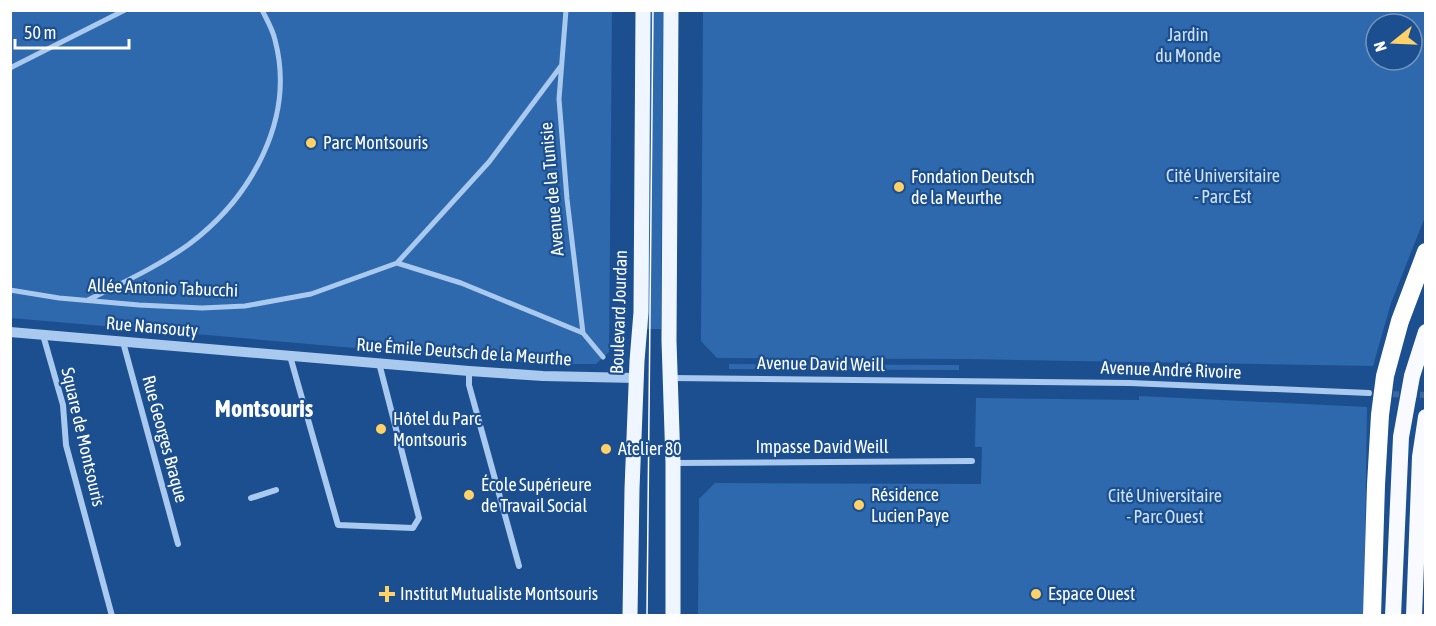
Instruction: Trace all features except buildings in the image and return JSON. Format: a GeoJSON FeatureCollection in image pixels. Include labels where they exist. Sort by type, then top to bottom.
{"type":"FeatureCollection","features":[{"type":"Feature","properties":{"kind":"highway"},"geometry":{"type":"LineString","coordinates":[[1372,615],[1380,415],[1385,376],[1400,321],[1425,252]]}},
{"type":"Feature","properties":{"kind":"highway"},"geometry":{"type":"LineString","coordinates":[[1393,615],[1401,437],[1412,376],[1425,332]]}},
{"type":"Feature","properties":{"kind":"highway"},"geometry":{"type":"LineString","coordinates":[[1414,615],[1420,457],[1425,417]]}},
{"type":"Feature","properties":{"kind":"main road","name":"Boulevard Jourdan"},"geometry":{"type":"LineString","coordinates":[[630,615],[636,378],[641,312],[643,10]]}},
{"type":"Feature","properties":{"kind":"main road"},"geometry":{"type":"LineString","coordinates":[[671,10],[670,378],[673,463],[673,615]]}},
{"type":"Feature","properties":{"kind":"street"},"geometry":{"type":"LineString","coordinates":[[10,69],[125,10]]}},
{"type":"Feature","properties":{"kind":"street"},"geometry":{"type":"LineString","coordinates":[[87,301],[151,268],[188,244],[213,224],[237,198],[254,171],[264,153],[277,119],[282,83],[275,38],[262,10]]}},
{"type":"Feature","properties":{"kind":"street","name":"Avenue de la Tunisie"},"geometry":{"type":"LineString","coordinates":[[566,10],[560,99],[567,199],[584,333]]}},
{"type":"Feature","properties":{"kind":"street"},"geometry":{"type":"LineString","coordinates":[[561,66],[489,162],[397,263],[461,283],[584,333],[603,357]]}},
{"type":"Feature","properties":{"kind":"street","name":"Allée Antonio Tabucchi"},"geometry":{"type":"LineString","coordinates":[[10,290],[87,301],[202,308],[245,306],[311,294],[397,263]]}},
{"type":"Feature","properties":{"kind":"street","name":"Rue Nansouty"},"geometry":{"type":"LineString","coordinates":[[10,332],[290,356]]}},
{"type":"Feature","properties":{"kind":"street","name":"Square de Montsouris"},"geometry":{"type":"LineString","coordinates":[[43,334],[63,405],[66,446],[112,615]]}},
{"type":"Feature","properties":{"kind":"street","name":"Rue Georges Braque"},"geometry":{"type":"LineString","coordinates":[[123,341],[178,544]]}},
{"type":"Feature","properties":{"kind":"street"},"geometry":{"type":"LineString","coordinates":[[290,356],[338,525],[412,528],[419,518],[379,363]]}},
{"type":"Feature","properties":{"kind":"street","name":"Rue Émile Deutsch de la Meurthe"},"geometry":{"type":"LineString","coordinates":[[290,356],[543,376],[636,378]]}},
{"type":"Feature","properties":{"kind":"street"},"geometry":{"type":"LineString","coordinates":[[469,371],[470,385],[519,567]]}},
{"type":"Feature","properties":{"kind":"street","name":"Avenue David Weill"},"geometry":{"type":"LineString","coordinates":[[670,378],[972,381]]}},
{"type":"Feature","properties":{"kind":"street","name":"Avenue André Rivoire"},"geometry":{"type":"LineString","coordinates":[[972,381],[1130,383],[1369,393]]}},
{"type":"Feature","properties":{"kind":"street","name":"Impasse David Weill"},"geometry":{"type":"LineString","coordinates":[[673,463],[972,461]]}},
{"type":"Feature","properties":{"kind":"street"},"geometry":{"type":"LineString","coordinates":[[250,498],[276,490]]}},
{"type":"Feature","properties":{"kind":"green space","name":"Parc Montsouris"},"geometry":{"type":"Polygon","coordinates":[[[10,11],[612,11],[609,352],[596,364],[539,364],[11,318],[10,11]]]}},
{"type":"Feature","properties":{"kind":"green space"},"geometry":{"type":"Polygon","coordinates":[[[649,11],[663,11],[661,329],[647,329],[649,11]]]}},
{"type":"Feature","properties":{"kind":"green space","name":"Cité Universitaire - Parc Est"},"geometry":{"type":"Polygon","coordinates":[[[703,11],[1425,11],[1425,217],[1391,303],[1373,366],[965,359],[717,358],[701,341],[703,11]]]}},
{"type":"Feature","properties":{"kind":"green space"},"geometry":{"type":"Polygon","coordinates":[[[729,364],[959,365],[959,370],[729,369],[729,364]]]}},
{"type":"Feature","properties":{"kind":"green space","name":"Cité Universitaire - Parc Ouest"},"geometry":{"type":"Polygon","coordinates":[[[1139,396],[1367,407],[1364,615],[698,616],[699,499],[715,483],[981,484],[982,447],[975,447],[976,398],[1139,400],[1139,396]]]}},
{"type":"Feature","properties":{"kind":"tunnel"},"geometry":{"type":"LineString","coordinates":[[1384,394],[1426,395]]}},
{"type":"Feature","properties":{"kind":"tram line"},"geometry":{"type":"LineString","coordinates":[[647,616],[653,10]]}},
{"type":"Feature","properties":{"kind":"place","name":"Parc Montsouris"},"geometry":{"type":"Point","coordinates":[311,143]}},
{"type":"Feature","properties":{"kind":"place","name":"Fondation Deutsch de la Meurthe"},"geometry":{"type":"Point","coordinates":[899,187]}},
{"type":"Feature","properties":{"kind":"place","name":"Hôtel du Parc Montsouris"},"geometry":{"type":"Point","coordinates":[381,429]}},
{"type":"Feature","properties":{"kind":"place","name":"Atelier 80"},"geometry":{"type":"Point","coordinates":[606,449]}},
{"type":"Feature","properties":{"kind":"place","name":"École Supérieure de Travail Social"},"geometry":{"type":"Point","coordinates":[469,495]}},
{"type":"Feature","properties":{"kind":"place","name":"Résidence Lucien Paye"},"geometry":{"type":"Point","coordinates":[859,505]}},
{"type":"Feature","properties":{"kind":"place","name":"Institut Mutualiste Montsouris"},"geometry":{"type":"Point","coordinates":[387,594]}},
{"type":"Feature","properties":{"kind":"place","name":"Espace Ouest"},"geometry":{"type":"Point","coordinates":[1036,594]}},
{"type":"Feature","properties":{"kind":"district","name":"Montsouris"},"geometry":{"type":"Point","coordinates":[264,409]}},
{"type":"Feature","properties":{"kind":"park label","name":"Jardin du Monde"},"geometry":{"type":"Point","coordinates":[1188,45]}}]}
